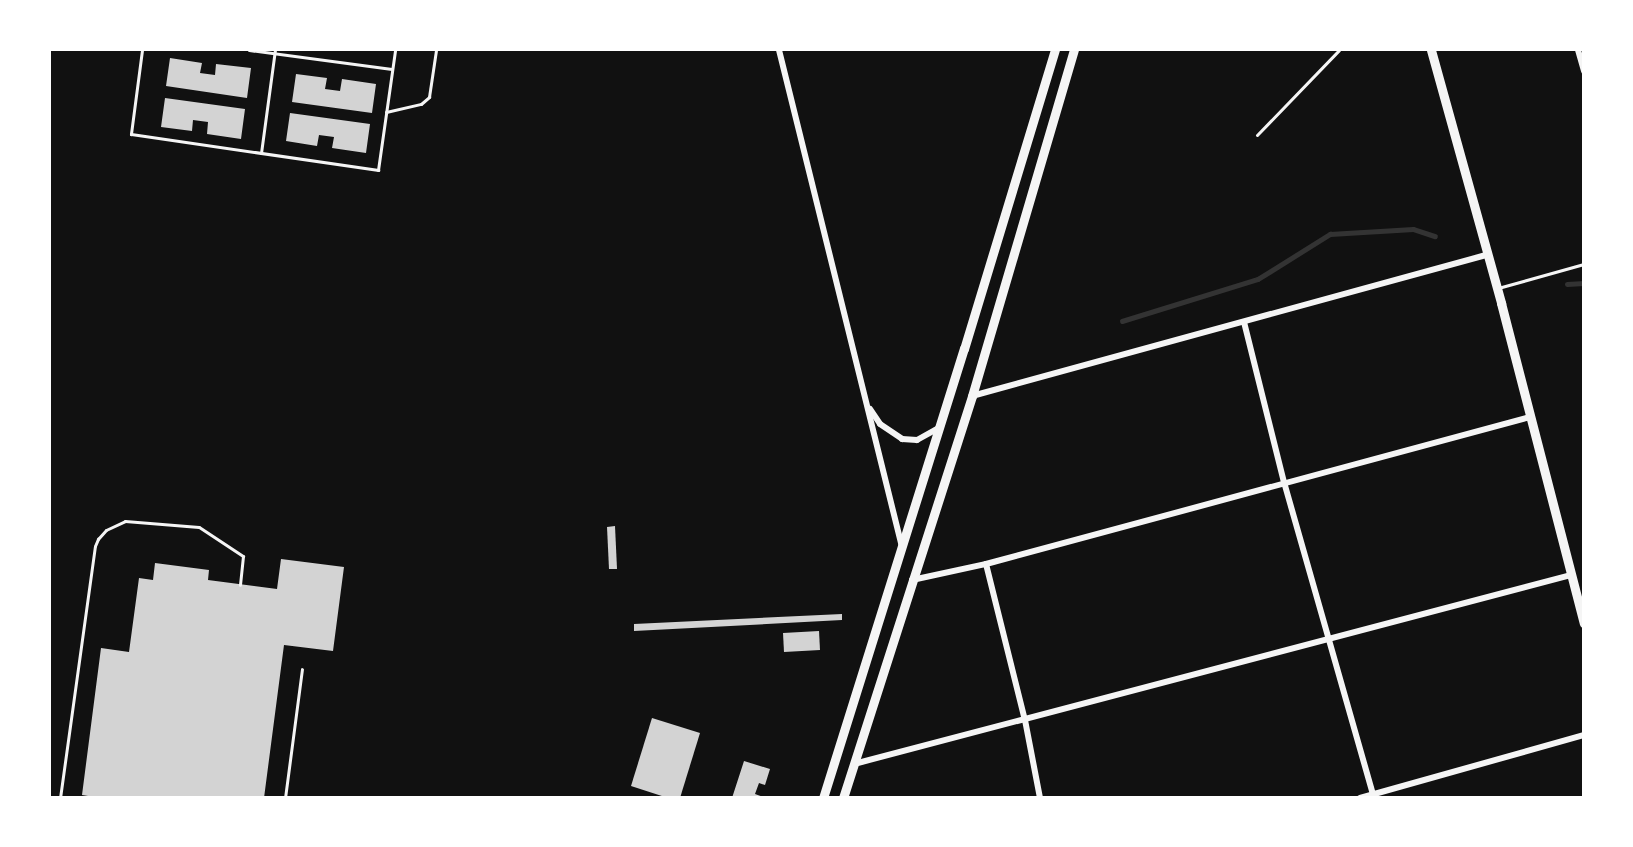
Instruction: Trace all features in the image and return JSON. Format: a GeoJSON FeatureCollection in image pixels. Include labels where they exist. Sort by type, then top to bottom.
{"type":"FeatureCollection","features":[{"type":"Feature","properties":{"kind":"main road"},"geometry":{"type":"LineString","coordinates":[[823,798],[1055,50]]}},
{"type":"Feature","properties":{"kind":"main road"},"geometry":{"type":"LineString","coordinates":[[843,798],[911,580],[972,396],[1074,50]]}},
{"type":"Feature","properties":{"kind":"main road"},"geometry":{"type":"LineString","coordinates":[[1431,50],[1584,623]]}},
{"type":"Feature","properties":{"kind":"street"},"geometry":{"type":"LineString","coordinates":[[779,50],[902,548]]}},
{"type":"Feature","properties":{"kind":"street"},"geometry":{"type":"LineString","coordinates":[[1578,50],[1584,71]]}},
{"type":"Feature","properties":{"kind":"street"},"geometry":{"type":"LineString","coordinates":[[972,396],[1486,255]]}},
{"type":"Feature","properties":{"kind":"street"},"geometry":{"type":"LineString","coordinates":[[1244,322],[1284,482],[1331,640],[1373,794]]}},
{"type":"Feature","properties":{"kind":"street"},"geometry":{"type":"LineString","coordinates":[[866,404],[880,424],[902,439],[916,440],[939,428]]}},
{"type":"Feature","properties":{"kind":"street"},"geometry":{"type":"LineString","coordinates":[[911,580],[986,564],[1530,417]]}},
{"type":"Feature","properties":{"kind":"street"},"geometry":{"type":"LineString","coordinates":[[986,564],[1025,720],[1040,798]]}},
{"type":"Feature","properties":{"kind":"street"},"geometry":{"type":"LineString","coordinates":[[854,764],[1571,575]]}},
{"type":"Feature","properties":{"kind":"street"},"geometry":{"type":"LineString","coordinates":[[1360,798],[1584,735]]}},
{"type":"Feature","properties":{"kind":"lane"},"geometry":{"type":"LineString","coordinates":[[142,50],[131,134],[378,170],[395,50]]}},
{"type":"Feature","properties":{"kind":"lane"},"geometry":{"type":"LineString","coordinates":[[249,50],[275,51],[392,69]]}},
{"type":"Feature","properties":{"kind":"lane"},"geometry":{"type":"LineString","coordinates":[[386,112],[421,104],[429,97],[436,50]]}},
{"type":"Feature","properties":{"kind":"lane"},"geometry":{"type":"LineString","coordinates":[[1257,135],[1339,50]]}},
{"type":"Feature","properties":{"kind":"lane"},"geometry":{"type":"LineString","coordinates":[[261,153],[275,51]]}},
{"type":"Feature","properties":{"kind":"lane"},"geometry":{"type":"LineString","coordinates":[[1496,288],[1584,264]]}},
{"type":"Feature","properties":{"kind":"lane"},"geometry":{"type":"LineString","coordinates":[[60,798],[95,546],[98,539],[106,530],[125,521],[199,527],[243,556],[240,585]]}},
{"type":"Feature","properties":{"kind":"lane"},"geometry":{"type":"LineString","coordinates":[[285,798],[302,669]]}},
{"type":"Feature","properties":{"kind":"building"},"geometry":{"type":"Polygon","coordinates":[[[170,58],[202,63],[200,73],[215,75],[216,64],[251,68],[247,98],[166,86],[170,58]]]}},
{"type":"Feature","properties":{"kind":"building"},"geometry":{"type":"Polygon","coordinates":[[[296,74],[327,78],[325,89],[340,91],[342,79],[376,84],[372,113],[292,102],[296,74]]]}},
{"type":"Feature","properties":{"kind":"building"},"geometry":{"type":"Polygon","coordinates":[[[165,98],[245,109],[241,139],[207,134],[208,122],[193,120],[192,131],[161,127],[165,98]]]}},
{"type":"Feature","properties":{"kind":"building"},"geometry":{"type":"Polygon","coordinates":[[[290,113],[370,124],[366,153],[332,148],[334,137],[319,135],[317,146],[286,141],[290,113]]]}},
{"type":"Feature","properties":{"kind":"building"},"geometry":{"type":"Polygon","coordinates":[[[615,526],[617,569],[609,569],[607,527],[615,526]]]}},
{"type":"Feature","properties":{"kind":"building"},"geometry":{"type":"Polygon","coordinates":[[[281,559],[344,567],[333,651],[284,645],[264,798],[100,798],[82,795],[101,648],[129,652],[139,578],[153,580],[155,563],[209,570],[208,580],[277,589],[281,559]]]}},
{"type":"Feature","properties":{"kind":"building"},"geometry":{"type":"Polygon","coordinates":[[[842,614],[842,620],[634,631],[634,624],[842,614]]]}},
{"type":"Feature","properties":{"kind":"building"},"geometry":{"type":"Polygon","coordinates":[[[819,631],[820,650],[784,652],[783,633],[819,631]]]}},
{"type":"Feature","properties":{"kind":"building"},"geometry":{"type":"Polygon","coordinates":[[[652,718],[700,733],[680,798],[668,798],[631,786],[652,718]]]}},
{"type":"Feature","properties":{"kind":"building"},"geometry":{"type":"Polygon","coordinates":[[[744,761],[770,769],[765,785],[759,783],[755,794],[766,798],[732,798],[744,761]]]}},
{"type":"Feature","properties":{"kind":"waterway"},"geometry":{"type":"LineString","coordinates":[[1122,321],[1258,279],[1330,234],[1413,229],[1435,236]]}},
{"type":"Feature","properties":{"kind":"waterway"},"geometry":{"type":"LineString","coordinates":[[1567,284],[1584,283]]}}]}
